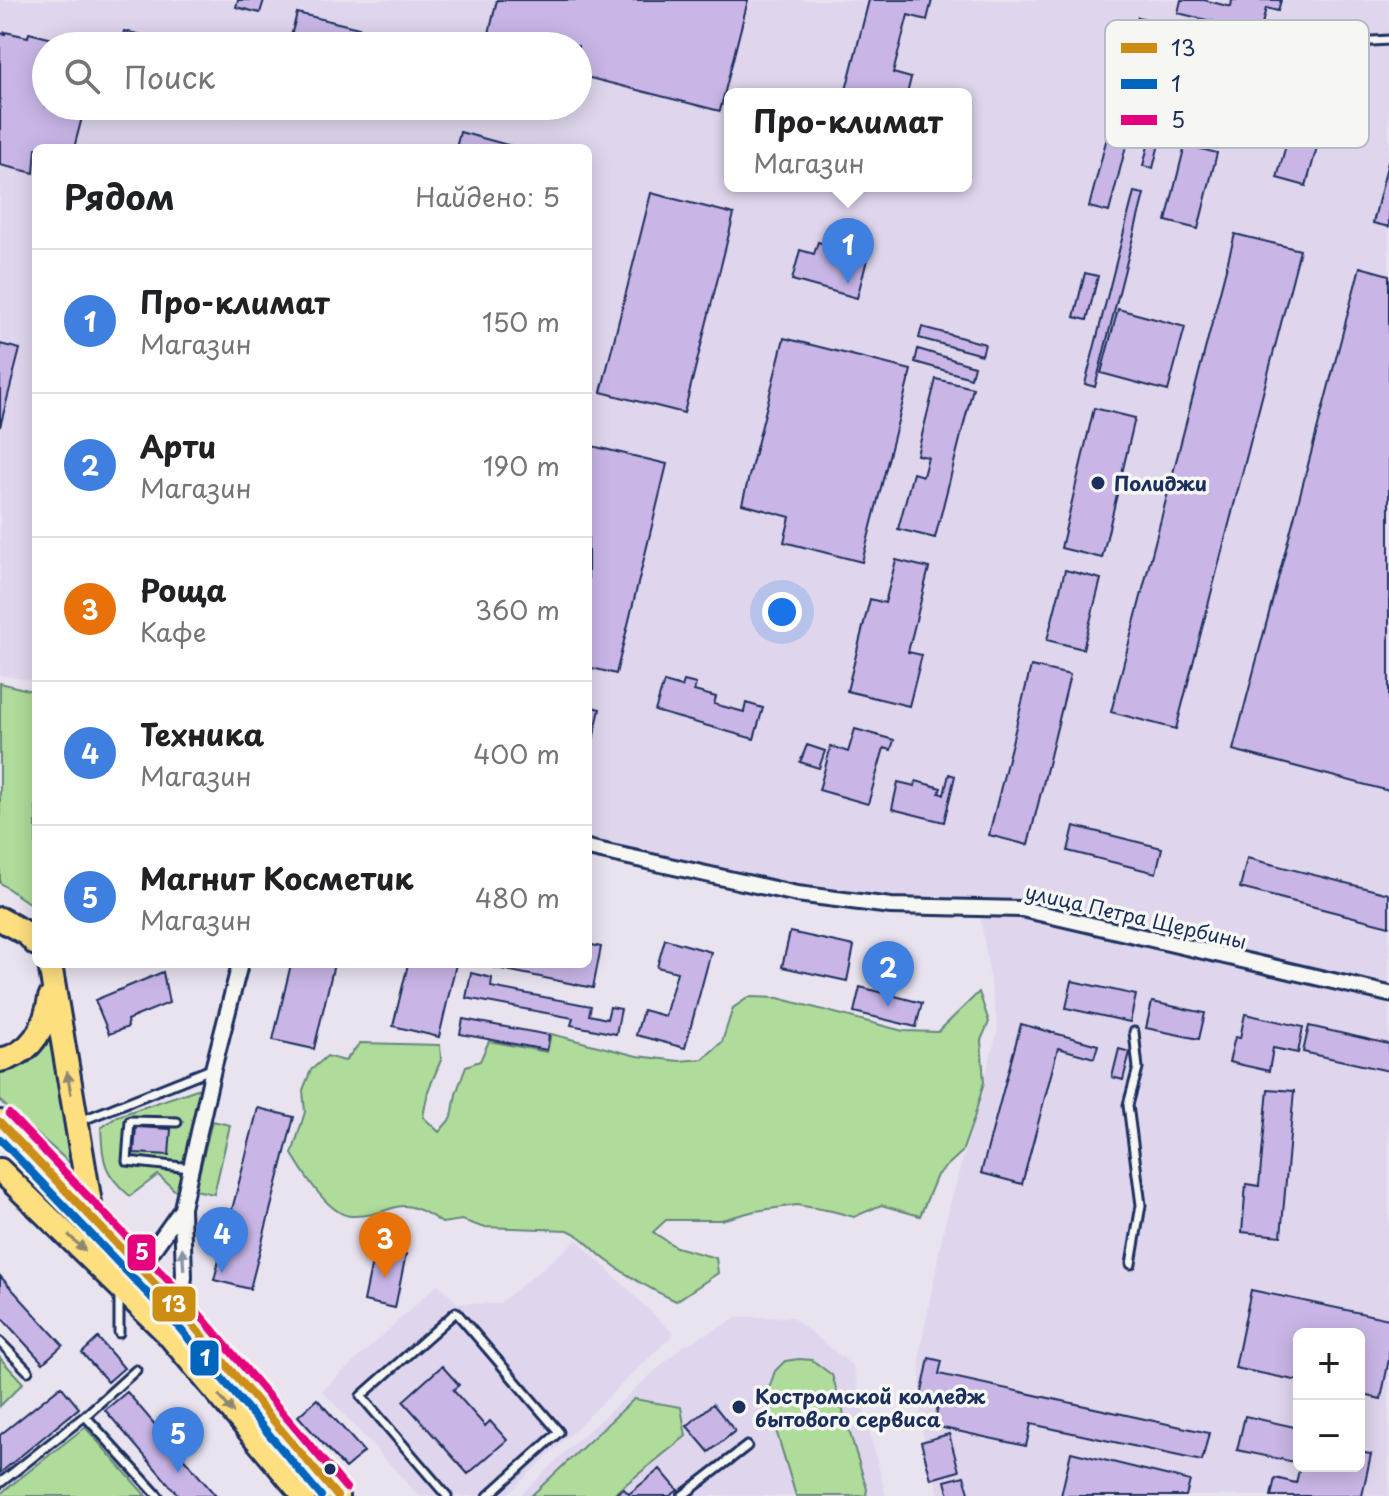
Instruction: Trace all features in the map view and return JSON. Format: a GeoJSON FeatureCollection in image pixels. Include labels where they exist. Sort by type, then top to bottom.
{"type":"FeatureCollection","features":[{"type":"Feature","properties":{"kind":"main road"},"geometry":{"type":"LineString","coordinates":[[0,919],[32,940]]}},
{"type":"Feature","properties":{"kind":"main road"},"geometry":{"type":"LineString","coordinates":[[0,1060],[12,1057],[33,1044],[47,1020],[51,975]]}},
{"type":"Feature","properties":{"kind":"main road"},"geometry":{"type":"LineString","coordinates":[[51,975],[92,1215]]}},
{"type":"Feature","properties":{"kind":"main road"},"geometry":{"type":"LineString","coordinates":[[0,1122],[180,1310],[337,1496]]}},
{"type":"Feature","properties":{"kind":"main road"},"geometry":{"type":"LineString","coordinates":[[0,1170],[167,1333],[304,1496]]}},
{"type":"Feature","properties":{"kind":"main road"},"geometry":{"type":"LineString","coordinates":[[0,1195],[46,1213]]}},
{"type":"Feature","properties":{"kind":"street","name":"улица Петра Щербины"},"geometry":{"type":"LineString","coordinates":[[592,849],[797,894],[891,906],[1022,909],[1389,994]]}},
{"type":"Feature","properties":{"kind":"street"},"geometry":{"type":"LineString","coordinates":[[180,1310],[184,1277],[182,1208],[239,968]]}},
{"type":"Feature","properties":{"kind":"street"},"geometry":{"type":"LineString","coordinates":[[140,1268],[182,1208]]}},
{"type":"Feature","properties":{"kind":"lane"},"geometry":{"type":"LineString","coordinates":[[1369,41],[1389,40]]}},
{"type":"Feature","properties":{"kind":"lane"},"geometry":{"type":"LineString","coordinates":[[1131,1264],[1141,1205],[1128,1105],[1138,1068],[1134,1032]]}},
{"type":"Feature","properties":{"kind":"lane"},"geometry":{"type":"LineString","coordinates":[[76,1123],[213,1069]]}},
{"type":"Feature","properties":{"kind":"lane"},"geometry":{"type":"LineString","coordinates":[[177,1122],[130,1121],[127,1161],[191,1168]]}},
{"type":"Feature","properties":{"kind":"lane"},"geometry":{"type":"LineString","coordinates":[[119,1284],[119,1333]]}},
{"type":"Feature","properties":{"kind":"lane"},"geometry":{"type":"LineString","coordinates":[[447,1496],[361,1396],[456,1312],[559,1432],[488,1496]]}},
{"type":"Feature","properties":{"kind":"lane"},"geometry":{"type":"LineString","coordinates":[[0,1342],[28,1371]]}},
{"type":"Feature","properties":{"kind":"lane"},"geometry":{"type":"LineString","coordinates":[[0,1483],[85,1416],[136,1370]]}},
{"type":"Feature","properties":{"kind":"lane"},"geometry":{"type":"LineString","coordinates":[[85,1416],[158,1496]]}},
{"type":"Feature","properties":{"kind":"lane"},"geometry":{"type":"LineString","coordinates":[[682,1496],[747,1446]]}},
{"type":"Feature","properties":{"kind":"shaded area"},"geometry":{"type":"Polygon","coordinates":[[[0,0],[1389,0],[1389,1496],[939,1496],[921,1426],[920,1351],[944,1227],[998,1029],[978,901],[892,899],[794,885],[592,842],[592,144],[32,144],[32,680],[0,675],[0,0]]]}},
{"type":"Feature","properties":{"kind":"shaded area"},"geometry":{"type":"Polygon","coordinates":[[[577,1240],[674,1334],[506,1496],[419,1496],[322,1391],[438,1284],[458,1303],[499,1304],[577,1240]]]}},
{"type":"Feature","properties":{"kind":"shaded area","name":"Костромской колледж бытового сервиса"},"geometry":{"type":"Polygon","coordinates":[[[739,1317],[792,1317],[853,1366],[886,1496],[520,1496],[683,1346],[739,1317]]]}},
{"type":"Feature","properties":{"kind":"green space"},"geometry":{"type":"Polygon","coordinates":[[[0,683],[32,691],[32,905],[0,883],[0,683]]]}},
{"type":"Feature","properties":{"kind":"green space"},"geometry":{"type":"Polygon","coordinates":[[[979,992],[989,1022],[981,1040],[984,1082],[962,1152],[937,1175],[920,1216],[881,1205],[854,1217],[797,1205],[721,1220],[666,1220],[653,1232],[676,1247],[716,1258],[718,1273],[676,1301],[625,1273],[568,1230],[482,1227],[462,1220],[442,1223],[426,1213],[404,1206],[367,1215],[343,1214],[318,1192],[292,1154],[305,1112],[303,1090],[311,1070],[327,1056],[345,1061],[360,1043],[440,1045],[441,1060],[428,1091],[423,1117],[439,1132],[452,1117],[466,1066],[480,1061],[489,1041],[547,1052],[551,1034],[637,1056],[679,1061],[703,1059],[722,1042],[733,1008],[749,997],[778,998],[903,1031],[938,1032],[979,992]]]}},
{"type":"Feature","properties":{"kind":"green space"},"geometry":{"type":"Polygon","coordinates":[[[54,1034],[71,1164],[0,1101],[0,1068],[24,1061],[54,1034]]]}},
{"type":"Feature","properties":{"kind":"green space"},"geometry":{"type":"Polygon","coordinates":[[[200,1088],[180,1195],[158,1175],[130,1196],[114,1180],[106,1166],[101,1128],[118,1116],[200,1088]]]}},
{"type":"Feature","properties":{"kind":"green space"},"geometry":{"type":"Polygon","coordinates":[[[212,1121],[230,1125],[214,1194],[195,1190],[212,1121]]]}},
{"type":"Feature","properties":{"kind":"green space"},"geometry":{"type":"Polygon","coordinates":[[[0,1358],[23,1383],[0,1406],[0,1358]]]}},
{"type":"Feature","properties":{"kind":"green space"},"geometry":{"type":"Polygon","coordinates":[[[812,1360],[832,1375],[867,1489],[866,1496],[796,1496],[766,1397],[775,1371],[785,1361],[812,1360]]]}},
{"type":"Feature","properties":{"kind":"green space"},"geometry":{"type":"Polygon","coordinates":[[[634,1399],[681,1407],[686,1436],[611,1496],[531,1496],[634,1399]]]}},
{"type":"Feature","properties":{"kind":"green space"},"geometry":{"type":"Polygon","coordinates":[[[85,1427],[146,1496],[0,1496],[0,1494],[85,1427]]]}},
{"type":"Feature","properties":{"kind":"building"},"geometry":{"type":"Polygon","coordinates":[[[238,0],[264,0],[260,13],[236,7],[238,0]]]}},
{"type":"Feature","properties":{"kind":"building"},"geometry":{"type":"Polygon","coordinates":[[[497,0],[748,0],[720,111],[592,79],[592,32],[489,32],[497,0]]]}},
{"type":"Feature","properties":{"kind":"building"},"geometry":{"type":"Polygon","coordinates":[[[869,0],[932,0],[927,20],[908,15],[893,73],[911,78],[908,88],[847,88],[869,0]]]}},
{"type":"Feature","properties":{"kind":"building"},"geometry":{"type":"Polygon","coordinates":[[[1181,0],[1204,0],[1231,7],[1232,0],[1281,0],[1278,11],[1266,8],[1263,20],[1207,20],[1178,13],[1181,0]]]}},
{"type":"Feature","properties":{"kind":"building"},"geometry":{"type":"Polygon","coordinates":[[[297,13],[367,30],[366,32],[292,32],[297,13]]]}},
{"type":"Feature","properties":{"kind":"building"},"geometry":{"type":"Polygon","coordinates":[[[0,33],[28,37],[29,33],[32,34],[32,120],[81,120],[75,144],[32,144],[32,173],[0,165],[0,33]]]}},
{"type":"Feature","properties":{"kind":"building"},"geometry":{"type":"Polygon","coordinates":[[[460,132],[504,144],[457,144],[460,132]]]}},
{"type":"Feature","properties":{"kind":"building"},"geometry":{"type":"Polygon","coordinates":[[[1105,145],[1105,148],[1126,148],[1109,212],[1089,207],[1105,145]]]}},
{"type":"Feature","properties":{"kind":"building"},"geometry":{"type":"Polygon","coordinates":[[[1148,148],[1158,148],[1153,168],[1143,166],[1148,148]]]}},
{"type":"Feature","properties":{"kind":"building"},"geometry":{"type":"Polygon","coordinates":[[[1184,148],[1217,153],[1198,229],[1166,221],[1184,148]]]}},
{"type":"Feature","properties":{"kind":"building"},"geometry":{"type":"Polygon","coordinates":[[[1285,148],[1317,148],[1306,186],[1277,178],[1285,148]]]}},
{"type":"Feature","properties":{"kind":"building"},"geometry":{"type":"Polygon","coordinates":[[[1389,158],[1389,227],[1373,223],[1389,158]]]}},
{"type":"Feature","properties":{"kind":"building"},"geometry":{"type":"Polygon","coordinates":[[[1134,192],[1144,194],[1095,387],[1085,384],[1134,192]]]}},
{"type":"Feature","properties":{"kind":"building"},"geometry":{"type":"Polygon","coordinates":[[[651,193],[734,214],[684,413],[601,392],[651,193]]]}},
{"type":"Feature","properties":{"kind":"building"},"geometry":{"type":"Polygon","coordinates":[[[1235,234],[1300,250],[1176,729],[1111,712],[1235,234]]]}},
{"type":"Feature","properties":{"kind":"building"},"geometry":{"type":"Polygon","coordinates":[[[818,242],[868,256],[857,298],[792,280],[800,250],[814,254],[818,242]]]}},
{"type":"Feature","properties":{"kind":"building"},"geometry":{"type":"Polygon","coordinates":[[[1360,267],[1389,275],[1389,791],[1233,750],[1360,267]]]}},
{"type":"Feature","properties":{"kind":"building"},"geometry":{"type":"Polygon","coordinates":[[[1085,273],[1098,276],[1087,320],[1074,317],[1085,273]]]}},
{"type":"Feature","properties":{"kind":"building"},"geometry":{"type":"Polygon","coordinates":[[[1118,309],[1185,327],[1168,391],[1101,373],[1118,309]]]}},
{"type":"Feature","properties":{"kind":"building"},"geometry":{"type":"Polygon","coordinates":[[[922,327],[985,344],[982,355],[919,338],[922,327]]]}},
{"type":"Feature","properties":{"kind":"building"},"geometry":{"type":"Polygon","coordinates":[[[784,338],[911,370],[862,562],[784,542],[790,517],[742,504],[784,338]]]}},
{"type":"Feature","properties":{"kind":"building"},"geometry":{"type":"Polygon","coordinates":[[[0,344],[20,349],[0,427],[0,344]]]}},
{"type":"Feature","properties":{"kind":"building"},"geometry":{"type":"Polygon","coordinates":[[[918,349],[974,366],[971,378],[915,362],[918,349]]]}},
{"type":"Feature","properties":{"kind":"building"},"geometry":{"type":"Polygon","coordinates":[[[936,379],[973,388],[935,538],[898,529],[913,473],[923,476],[928,457],[917,455],[936,379]]]}},
{"type":"Feature","properties":{"kind":"building","name":"Полиджи"},"geometry":{"type":"Polygon","coordinates":[[[1094,408],[1135,418],[1102,558],[1061,548],[1094,408]]]}},
{"type":"Feature","properties":{"kind":"building"},"geometry":{"type":"Polygon","coordinates":[[[592,446],[667,464],[616,674],[592,668],[592,446]]]}},
{"type":"Feature","properties":{"kind":"building"},"geometry":{"type":"Polygon","coordinates":[[[896,560],[929,568],[908,652],[922,655],[909,706],[847,691],[870,599],[885,603],[896,560]]]}},
{"type":"Feature","properties":{"kind":"building"},"geometry":{"type":"Polygon","coordinates":[[[1065,570],[1101,579],[1083,649],[1047,640],[1065,570]]]}},
{"type":"Feature","properties":{"kind":"building"},"geometry":{"type":"Polygon","coordinates":[[[1031,666],[1070,675],[1028,845],[989,835],[1031,666]]]}},
{"type":"Feature","properties":{"kind":"building"},"geometry":{"type":"Polygon","coordinates":[[[684,681],[696,684],[694,691],[716,697],[714,704],[744,712],[746,703],[763,708],[754,739],[655,711],[664,682],[682,687],[684,681]]]}},
{"type":"Feature","properties":{"kind":"building"},"geometry":{"type":"Polygon","coordinates":[[[592,707],[600,709],[592,744],[592,707]]]}},
{"type":"Feature","properties":{"kind":"building"},"geometry":{"type":"Polygon","coordinates":[[[855,729],[894,740],[891,750],[884,748],[868,804],[819,790],[831,746],[848,752],[855,729]]]}},
{"type":"Feature","properties":{"kind":"building"},"geometry":{"type":"Polygon","coordinates":[[[807,745],[825,751],[819,768],[800,762],[807,745]]]}},
{"type":"Feature","properties":{"kind":"building"},"geometry":{"type":"Polygon","coordinates":[[[949,774],[955,776],[944,822],[892,809],[898,782],[915,786],[916,781],[941,788],[939,793],[944,795],[949,774]]]}},
{"type":"Feature","properties":{"kind":"building"},"geometry":{"type":"Polygon","coordinates":[[[1074,826],[1162,848],[1156,873],[1068,851],[1074,826]]]}},
{"type":"Feature","properties":{"kind":"building"},"geometry":{"type":"Polygon","coordinates":[[[1247,858],[1389,894],[1389,926],[1240,888],[1247,858]]]}},
{"type":"Feature","properties":{"kind":"building"},"geometry":{"type":"Polygon","coordinates":[[[790,932],[854,946],[847,981],[782,967],[790,932]]]}},
{"type":"Feature","properties":{"kind":"building"},"geometry":{"type":"Polygon","coordinates":[[[665,939],[711,952],[685,1048],[636,1035],[643,1010],[665,1016],[677,972],[657,967],[665,939]]]}},
{"type":"Feature","properties":{"kind":"building"},"geometry":{"type":"Polygon","coordinates":[[[592,945],[601,947],[593,988],[497,968],[592,968],[592,945]]]}},
{"type":"Feature","properties":{"kind":"building"},"geometry":{"type":"Polygon","coordinates":[[[290,968],[333,968],[314,1049],[273,1040],[290,968]]]}},
{"type":"Feature","properties":{"kind":"building"},"geometry":{"type":"Polygon","coordinates":[[[407,968],[455,968],[439,1037],[393,1026],[407,968]]]}},
{"type":"Feature","properties":{"kind":"building"},"geometry":{"type":"Polygon","coordinates":[[[163,972],[169,1003],[127,1020],[128,1027],[109,1034],[95,1000],[163,972]]]}},
{"type":"Feature","properties":{"kind":"building"},"geometry":{"type":"Polygon","coordinates":[[[471,973],[492,978],[491,987],[591,1006],[589,1015],[607,1019],[610,1007],[621,1009],[616,1034],[571,1025],[573,1018],[466,998],[471,973]]]}},
{"type":"Feature","properties":{"kind":"building"},"geometry":{"type":"Polygon","coordinates":[[[1072,981],[1136,995],[1130,1022],[1066,1008],[1072,981]]]}},
{"type":"Feature","properties":{"kind":"building"},"geometry":{"type":"Polygon","coordinates":[[[860,987],[922,1003],[916,1027],[854,1012],[860,987]]]}},
{"type":"Feature","properties":{"kind":"building"},"geometry":{"type":"Polygon","coordinates":[[[1152,1002],[1205,1013],[1199,1039],[1146,1028],[1152,1002]]]}},
{"type":"Feature","properties":{"kind":"building"},"geometry":{"type":"Polygon","coordinates":[[[1245,1014],[1303,1027],[1298,1053],[1273,1048],[1269,1071],[1229,1062],[1235,1037],[1240,1038],[1245,1014]]]}},
{"type":"Feature","properties":{"kind":"building"},"geometry":{"type":"Polygon","coordinates":[[[463,1019],[549,1035],[547,1050],[460,1034],[463,1019]]]}},
{"type":"Feature","properties":{"kind":"building"},"geometry":{"type":"Polygon","coordinates":[[[1021,1024],[1098,1045],[1094,1058],[1058,1048],[1022,1184],[981,1173],[1021,1024]]]}},
{"type":"Feature","properties":{"kind":"building"},"geometry":{"type":"Polygon","coordinates":[[[1309,1026],[1389,1044],[1389,1071],[1303,1052],[1309,1026]]]}},
{"type":"Feature","properties":{"kind":"building"},"geometry":{"type":"Polygon","coordinates":[[[1119,1049],[1130,1052],[1123,1080],[1112,1077],[1119,1049]]]}},
{"type":"Feature","properties":{"kind":"building"},"geometry":{"type":"Polygon","coordinates":[[[1268,1089],[1294,1091],[1281,1236],[1242,1232],[1246,1184],[1259,1186],[1268,1089]]]}},
{"type":"Feature","properties":{"kind":"building"},"geometry":{"type":"Polygon","coordinates":[[[258,1108],[294,1117],[250,1289],[214,1280],[258,1108]]]}},
{"type":"Feature","properties":{"kind":"building"},"geometry":{"type":"Polygon","coordinates":[[[136,1127],[171,1129],[169,1155],[134,1153],[136,1127]]]}},
{"type":"Feature","properties":{"kind":"building"},"geometry":{"type":"Polygon","coordinates":[[[375,1248],[406,1254],[395,1308],[364,1301],[375,1248]]]}},
{"type":"Feature","properties":{"kind":"building"},"geometry":{"type":"Polygon","coordinates":[[[0,1276],[63,1345],[43,1363],[0,1316],[0,1276]]]}},
{"type":"Feature","properties":{"kind":"building"},"geometry":{"type":"Polygon","coordinates":[[[1251,1290],[1389,1319],[1389,1359],[1381,1399],[1365,1395],[1365,1328],[1293,1328],[1293,1380],[1235,1368],[1251,1290]]]}},
{"type":"Feature","properties":{"kind":"building"},"geometry":{"type":"Polygon","coordinates":[[[98,1338],[124,1368],[108,1382],[82,1353],[98,1338]]]}},
{"type":"Feature","properties":{"kind":"building"},"geometry":{"type":"Polygon","coordinates":[[[929,1358],[942,1361],[939,1374],[1209,1433],[1202,1461],[1031,1424],[1026,1446],[934,1426],[938,1406],[920,1402],[929,1358]]]}},
{"type":"Feature","properties":{"kind":"building"},"geometry":{"type":"Polygon","coordinates":[[[442,1366],[459,1385],[453,1390],[485,1426],[490,1421],[507,1440],[468,1474],[403,1401],[442,1366]]]}},
{"type":"Feature","properties":{"kind":"building"},"geometry":{"type":"Polygon","coordinates":[[[61,1386],[79,1408],[0,1473],[0,1435],[61,1386]]]}},
{"type":"Feature","properties":{"kind":"building"},"geometry":{"type":"Polygon","coordinates":[[[127,1392],[216,1496],[179,1496],[105,1410],[127,1392]]]}},
{"type":"Feature","properties":{"kind":"building"},"geometry":{"type":"Polygon","coordinates":[[[317,1399],[364,1452],[345,1468],[298,1416],[317,1399]]]}},
{"type":"Feature","properties":{"kind":"building"},"geometry":{"type":"Polygon","coordinates":[[[713,1404],[735,1431],[709,1452],[687,1426],[713,1404]]]}},
{"type":"Feature","properties":{"kind":"building"},"geometry":{"type":"Polygon","coordinates":[[[1245,1416],[1293,1427],[1293,1462],[1237,1450],[1245,1416]]]}},
{"type":"Feature","properties":{"kind":"building"},"geometry":{"type":"Polygon","coordinates":[[[949,1434],[959,1471],[931,1479],[921,1442],[949,1434]]]}},
{"type":"Feature","properties":{"kind":"building"},"geometry":{"type":"Polygon","coordinates":[[[1071,1452],[1190,1481],[1186,1496],[1061,1496],[1071,1452]]]}},
{"type":"Feature","properties":{"kind":"building"},"geometry":{"type":"Polygon","coordinates":[[[1365,1453],[1371,1454],[1362,1496],[1271,1496],[1275,1478],[1296,1483],[1299,1472],[1365,1472],[1365,1453]]]}},
{"type":"Feature","properties":{"kind":"building"},"geometry":{"type":"Polygon","coordinates":[[[660,1469],[678,1490],[670,1496],[614,1496],[623,1488],[629,1494],[660,1469]]]}},
{"type":"Feature","properties":{"kind":"building"},"geometry":{"type":"Polygon","coordinates":[[[964,1476],[970,1496],[949,1496],[945,1481],[964,1476]]]}},
{"type":"Feature","properties":{"kind":"transit line","name":"5"},"geometry":{"type":"LineString","coordinates":[[9,1114],[189,1302],[346,1488]]}},
{"type":"Feature","properties":{"kind":"transit line","name":"13"},"geometry":{"type":"LineString","coordinates":[[0,1122],[180,1310],[337,1496]]}},
{"type":"Feature","properties":{"kind":"transit line","name":"1"},"geometry":{"type":"LineString","coordinates":[[0,1139],[171,1318],[321,1496]]}},
{"type":"Feature","properties":{"kind":"place","name":"Про-климат"},"geometry":{"type":"Point","coordinates":[848,284]}},
{"type":"Feature","properties":{"kind":"place","name":"Полиджи"},"geometry":{"type":"Point","coordinates":[1098,483]}},
{"type":"Feature","properties":{"kind":"place","name":"Арти"},"geometry":{"type":"Point","coordinates":[888,1007]}},
{"type":"Feature","properties":{"kind":"place","name":"Техника"},"geometry":{"type":"Point","coordinates":[222,1273]}},
{"type":"Feature","properties":{"kind":"place","name":"Роща"},"geometry":{"type":"Point","coordinates":[385,1278]}},
{"type":"Feature","properties":{"kind":"place","name":"Костромской колледж бытового сервиса"},"geometry":{"type":"Point","coordinates":[739,1407]}},
{"type":"Feature","properties":{"kind":"place","name":"Магнит Косметик"},"geometry":{"type":"Point","coordinates":[178,1473]}}]}
